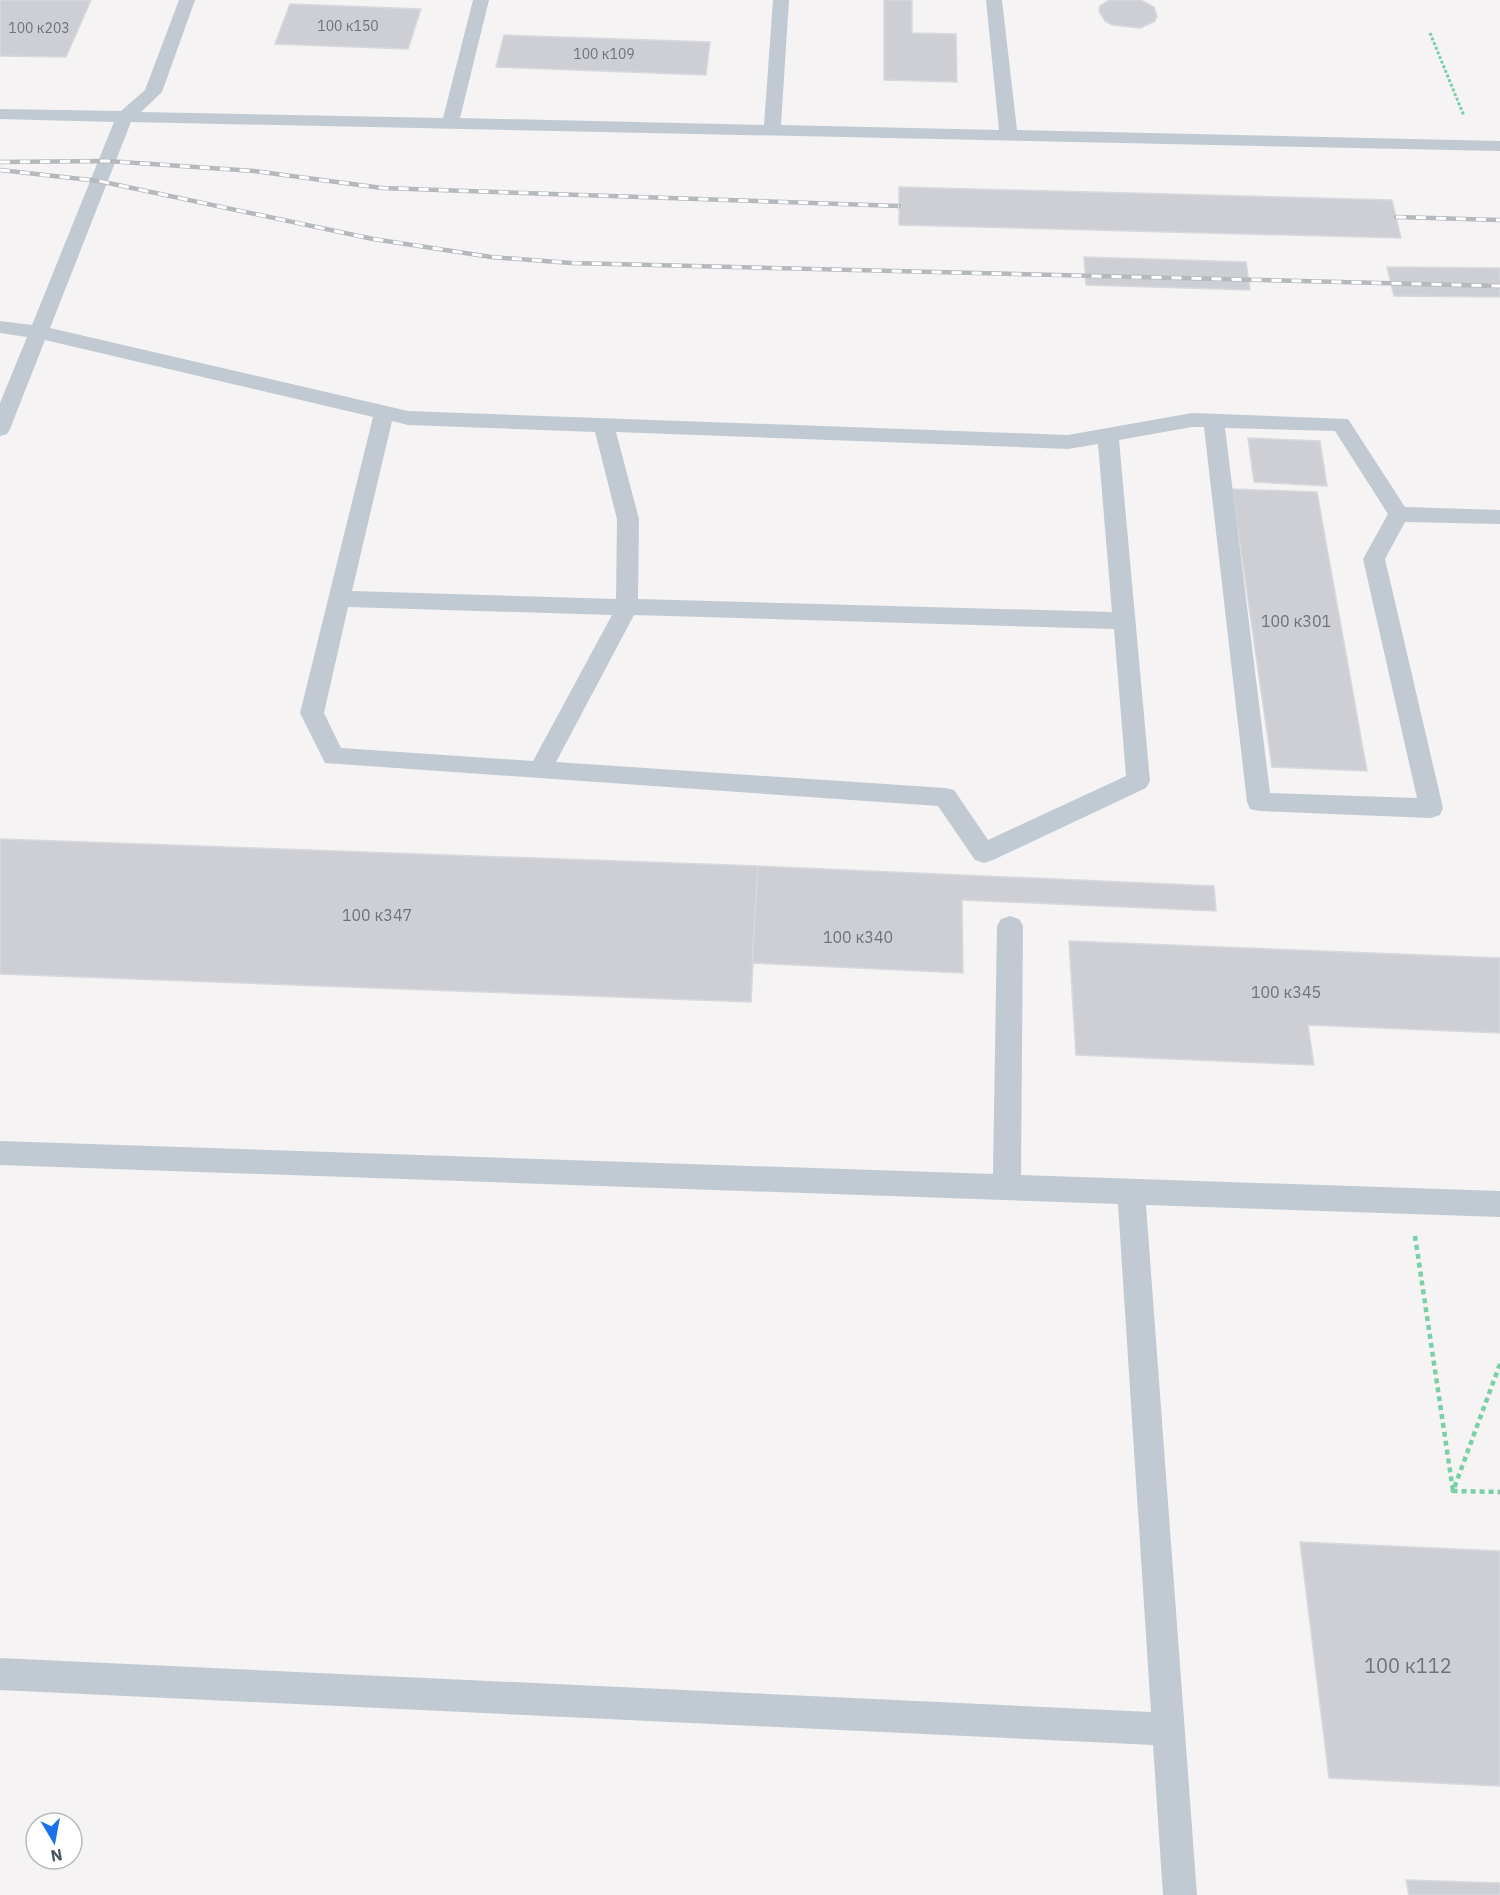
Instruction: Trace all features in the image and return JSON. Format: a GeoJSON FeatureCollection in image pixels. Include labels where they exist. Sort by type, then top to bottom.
{"type":"FeatureCollection","features":[{"type":"Feature","properties":{"kind":"lane"},"geometry":{"type":"LineString","coordinates":[[0,429],[124,118],[153,92],[187,0]]}},
{"type":"Feature","properties":{"kind":"lane"},"geometry":{"type":"LineString","coordinates":[[450,125],[481,0]]}},
{"type":"Feature","properties":{"kind":"lane"},"geometry":{"type":"LineString","coordinates":[[772,132],[781,0]]}},
{"type":"Feature","properties":{"kind":"lane"},"geometry":{"type":"LineString","coordinates":[[994,0],[1009,136]]}},
{"type":"Feature","properties":{"kind":"lane"},"geometry":{"type":"LineString","coordinates":[[0,114],[1500,146]]}},
{"type":"Feature","properties":{"kind":"lane"},"geometry":{"type":"LineString","coordinates":[[0,327],[39,332],[408,418],[1068,442],[1192,420],[1341,424],[1399,514]]}},
{"type":"Feature","properties":{"kind":"lane"},"geometry":{"type":"LineString","coordinates":[[384,412],[312,713],[333,757],[945,797],[984,853],[1138,781],[1108,435]]}},
{"type":"Feature","properties":{"kind":"lane"},"geometry":{"type":"LineString","coordinates":[[1214,421],[1259,802],[1431,808],[1374,559],[1399,514]]}},
{"type":"Feature","properties":{"kind":"lane"},"geometry":{"type":"LineString","coordinates":[[539,771],[627,607],[628,519],[604,425]]}},
{"type":"Feature","properties":{"kind":"lane"},"geometry":{"type":"LineString","coordinates":[[1399,514],[1500,517]]}},
{"type":"Feature","properties":{"kind":"lane"},"geometry":{"type":"LineString","coordinates":[[339,599],[1124,621]]}},
{"type":"Feature","properties":{"kind":"lane"},"geometry":{"type":"LineString","coordinates":[[1007,1187],[1010,926]]}},
{"type":"Feature","properties":{"kind":"lane"},"geometry":{"type":"LineString","coordinates":[[0,1153],[1500,1204]]}},
{"type":"Feature","properties":{"kind":"lane"},"geometry":{"type":"LineString","coordinates":[[1131,1192],[1180,1895]]}},
{"type":"Feature","properties":{"kind":"lane"},"geometry":{"type":"LineString","coordinates":[[0,1674],[1169,1729]]}},
{"type":"Feature","properties":{"kind":"path"},"geometry":{"type":"LineString","coordinates":[[1430,33],[1467,125]]}},
{"type":"Feature","properties":{"kind":"path"},"geometry":{"type":"LineString","coordinates":[[1410,1202],[1454,1491]]}},
{"type":"Feature","properties":{"kind":"path"},"geometry":{"type":"LineString","coordinates":[[1454,1491],[1500,1364]]}},
{"type":"Feature","properties":{"kind":"path"},"geometry":{"type":"LineString","coordinates":[[1454,1491],[1500,1492]]}},
{"type":"Feature","properties":{"kind":"building"},"geometry":{"type":"Polygon","coordinates":[[[0,0],[91,0],[66,57],[0,56],[0,0]]]}},
{"type":"Feature","properties":{"kind":"building"},"geometry":{"type":"Polygon","coordinates":[[[884,0],[912,0],[912,33],[956,34],[957,82],[884,80],[884,0]]]}},
{"type":"Feature","properties":{"kind":"building"},"geometry":{"type":"Polygon","coordinates":[[[1109,0],[1141,0],[1154,7],[1157,17],[1154,22],[1140,28],[1112,25],[1105,21],[1099,11],[1100,6],[1109,0]]]}},
{"type":"Feature","properties":{"kind":"building"},"geometry":{"type":"Polygon","coordinates":[[[290,4],[421,9],[408,49],[275,44],[290,4]]]}},
{"type":"Feature","properties":{"kind":"building"},"geometry":{"type":"Polygon","coordinates":[[[504,35],[710,42],[706,75],[496,67],[504,35]]]}},
{"type":"Feature","properties":{"kind":"building"},"geometry":{"type":"Polygon","coordinates":[[[899,187],[1392,200],[1401,238],[899,225],[899,187]]]}},
{"type":"Feature","properties":{"kind":"building"},"geometry":{"type":"Polygon","coordinates":[[[1084,257],[1246,262],[1250,290],[1086,285],[1084,257]]]}},
{"type":"Feature","properties":{"kind":"building"},"geometry":{"type":"Polygon","coordinates":[[[1387,267],[1500,268],[1500,297],[1394,296],[1387,267]]]}},
{"type":"Feature","properties":{"kind":"building"},"geometry":{"type":"Polygon","coordinates":[[[1248,438],[1320,441],[1327,486],[1254,482],[1248,438]]]}},
{"type":"Feature","properties":{"kind":"building"},"geometry":{"type":"Polygon","coordinates":[[[1232,489],[1317,492],[1367,771],[1272,767],[1232,489]]]}},
{"type":"Feature","properties":{"kind":"building"},"geometry":{"type":"Polygon","coordinates":[[[0,839],[758,866],[751,1002],[0,974],[0,839]]]}},
{"type":"Feature","properties":{"kind":"building"},"geometry":{"type":"Polygon","coordinates":[[[758,866],[1214,886],[1216,911],[962,900],[963,973],[752,963],[758,866]]]}},
{"type":"Feature","properties":{"kind":"building"},"geometry":{"type":"Polygon","coordinates":[[[1069,941],[1500,958],[1500,1033],[1308,1025],[1314,1065],[1076,1055],[1069,941]]]}},
{"type":"Feature","properties":{"kind":"building"},"geometry":{"type":"Polygon","coordinates":[[[1300,1542],[1500,1551],[1500,1786],[1329,1778],[1300,1542]]]}},
{"type":"Feature","properties":{"kind":"building"},"geometry":{"type":"Polygon","coordinates":[[[1406,1880],[1500,1883],[1500,1895],[1409,1895],[1406,1880]]]}},
{"type":"Feature","properties":{"kind":"railway"},"geometry":{"type":"LineString","coordinates":[[0,162],[107,161],[254,171],[382,188],[899,206]]}},
{"type":"Feature","properties":{"kind":"railway"},"geometry":{"type":"LineString","coordinates":[[0,170],[99,181],[373,239],[491,257],[571,263],[1500,286]]}},
{"type":"Feature","properties":{"kind":"railway"},"geometry":{"type":"LineString","coordinates":[[1396,217],[1500,220]]}}]}
